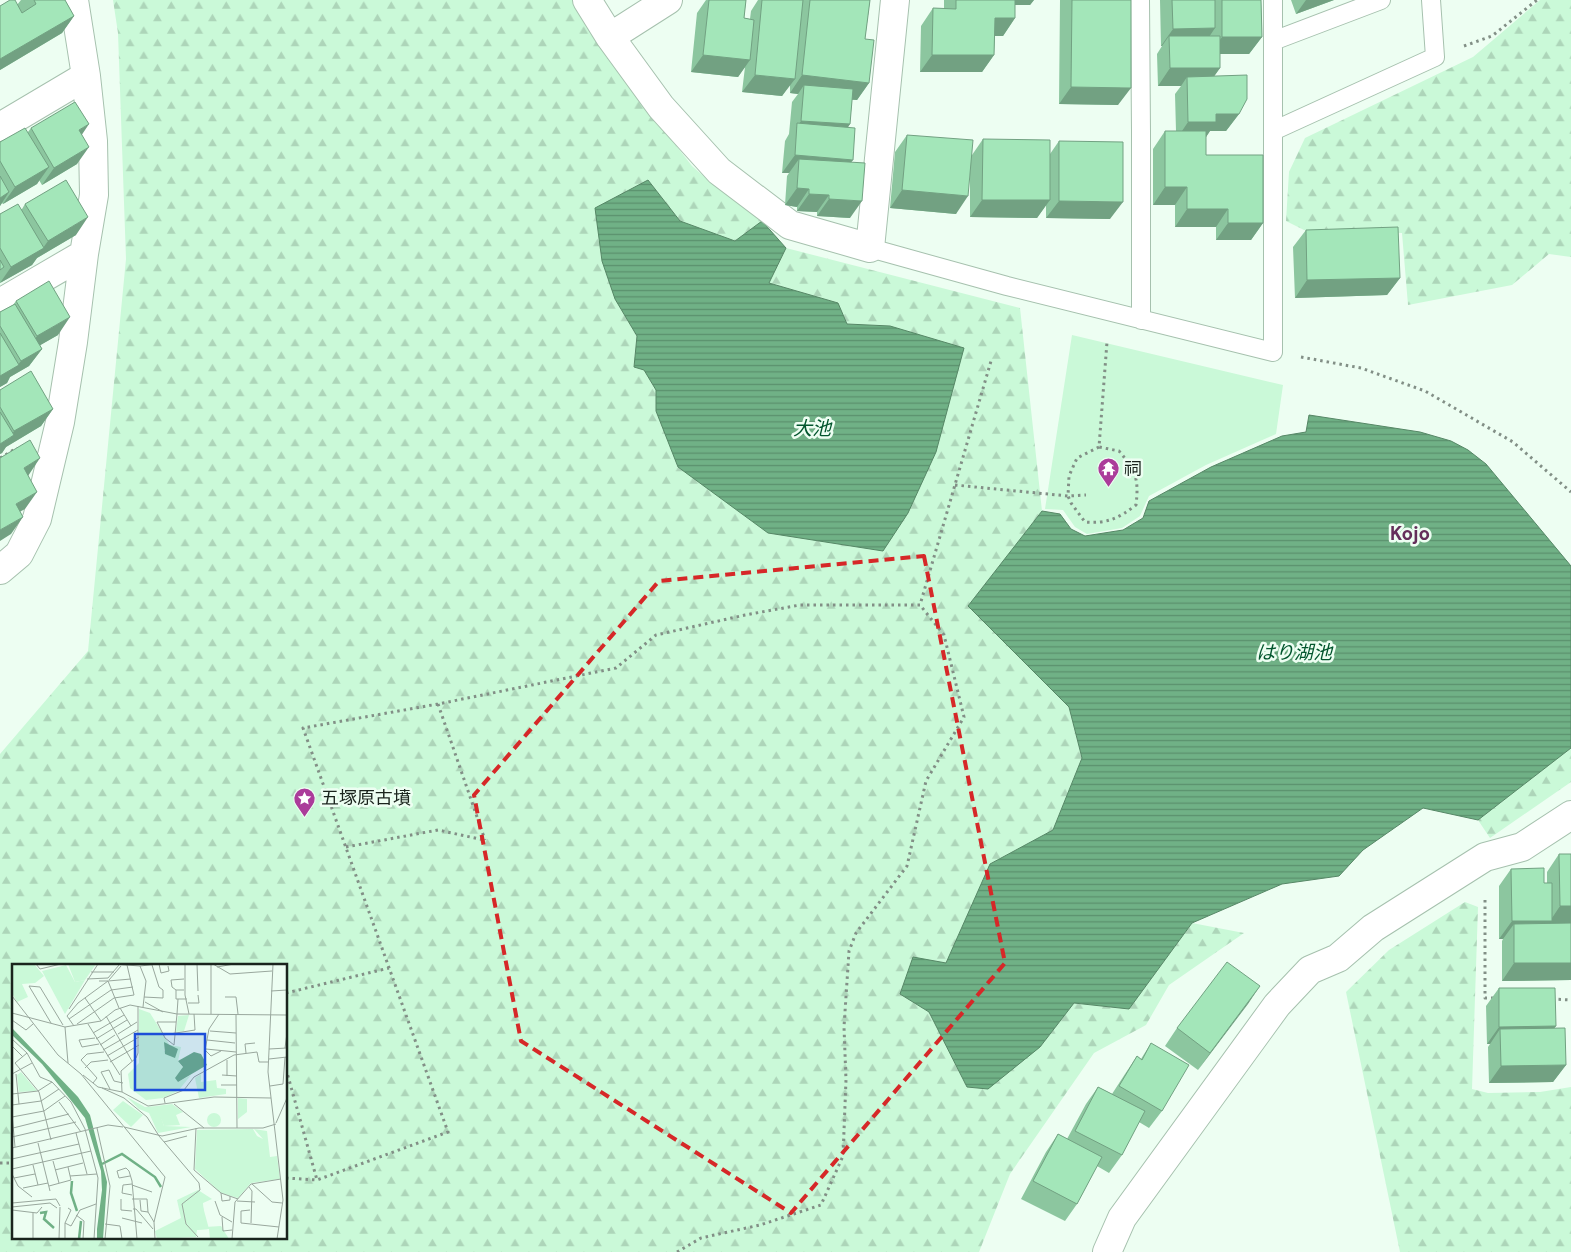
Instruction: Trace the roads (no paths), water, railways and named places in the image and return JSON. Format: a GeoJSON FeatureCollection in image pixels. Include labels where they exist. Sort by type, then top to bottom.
{"type":"FeatureCollection","features":[{"type":"Feature","properties":{"kind":"street"},"geometry":{"type":"LineString","coordinates":[[0,570],[19,554],[37,519],[60,422],[94,195],[93,141],[86,76],[74,0]]}},
{"type":"Feature","properties":{"kind":"street"},"geometry":{"type":"LineString","coordinates":[[587,0],[610,37],[661,107],[719,171],[790,225],[870,248],[895,0]]}},
{"type":"Feature","properties":{"kind":"street"},"geometry":{"type":"LineString","coordinates":[[610,37],[668,0]]}},
{"type":"Feature","properties":{"kind":"street"},"geometry":{"type":"LineString","coordinates":[[0,127],[86,76]]}},
{"type":"Feature","properties":{"kind":"street"},"geometry":{"type":"LineString","coordinates":[[0,303],[84,254]]}},
{"type":"Feature","properties":{"kind":"street"},"geometry":{"type":"LineString","coordinates":[[1107,1252],[1122,1218],[1277,1005],[1310,970],[1338,958],[1373,928],[1485,857],[1522,847],[1571,816]]}},
{"type":"Feature","properties":{"kind":"lane"},"geometry":{"type":"LineString","coordinates":[[1140,0],[1141,320]]}},
{"type":"Feature","properties":{"kind":"lane"},"geometry":{"type":"LineString","coordinates":[[870,248],[1008,286],[1273,352],[1273,0]]}},
{"type":"Feature","properties":{"kind":"lane"},"geometry":{"type":"LineString","coordinates":[[1273,41],[1381,0]]}},
{"type":"Feature","properties":{"kind":"lane"},"geometry":{"type":"LineString","coordinates":[[1273,131],[1435,57],[1431,0]]}},
{"type":"Feature","properties":{"kind":"water","name":"大池"},"geometry":{"type":"Polygon","coordinates":[[[648,180],[680,221],[735,241],[762,221],[786,248],[769,283],[838,303],[847,324],[890,326],[964,348],[936,452],[908,513],[883,551],[768,533],[678,467],[656,411],[656,390],[644,370],[634,367],[637,336],[615,299],[602,261],[595,208],[648,180]]]}},
{"type":"Feature","properties":{"kind":"water","name":"はり湖池"},"geometry":{"type":"Polygon","coordinates":[[[1309,415],[1420,432],[1451,441],[1468,450],[1486,464],[1571,566],[1571,748],[1478,820],[1423,808],[1363,850],[1339,876],[1282,884],[1192,923],[1129,1009],[1074,1003],[1040,1047],[988,1089],[967,1087],[929,1012],[900,994],[913,957],[946,963],[990,864],[1053,830],[1082,758],[1069,707],[968,606],[1042,511],[1060,514],[1071,529],[1085,536],[1123,530],[1143,518],[1149,501],[1211,467],[1282,436],[1306,432],[1309,415]]]}},
{"type":"Feature","properties":{"kind":"place","name":"祠"},"geometry":{"type":"Point","coordinates":[1108,488]}},
{"type":"Feature","properties":{"kind":"place","name":"五塚原古墳"},"geometry":{"type":"Point","coordinates":[305,817]}},
{"type":"Feature","properties":{"kind":"district","name":"Kojo"},"geometry":{"type":"Point","coordinates":[1410,533]}}]}
